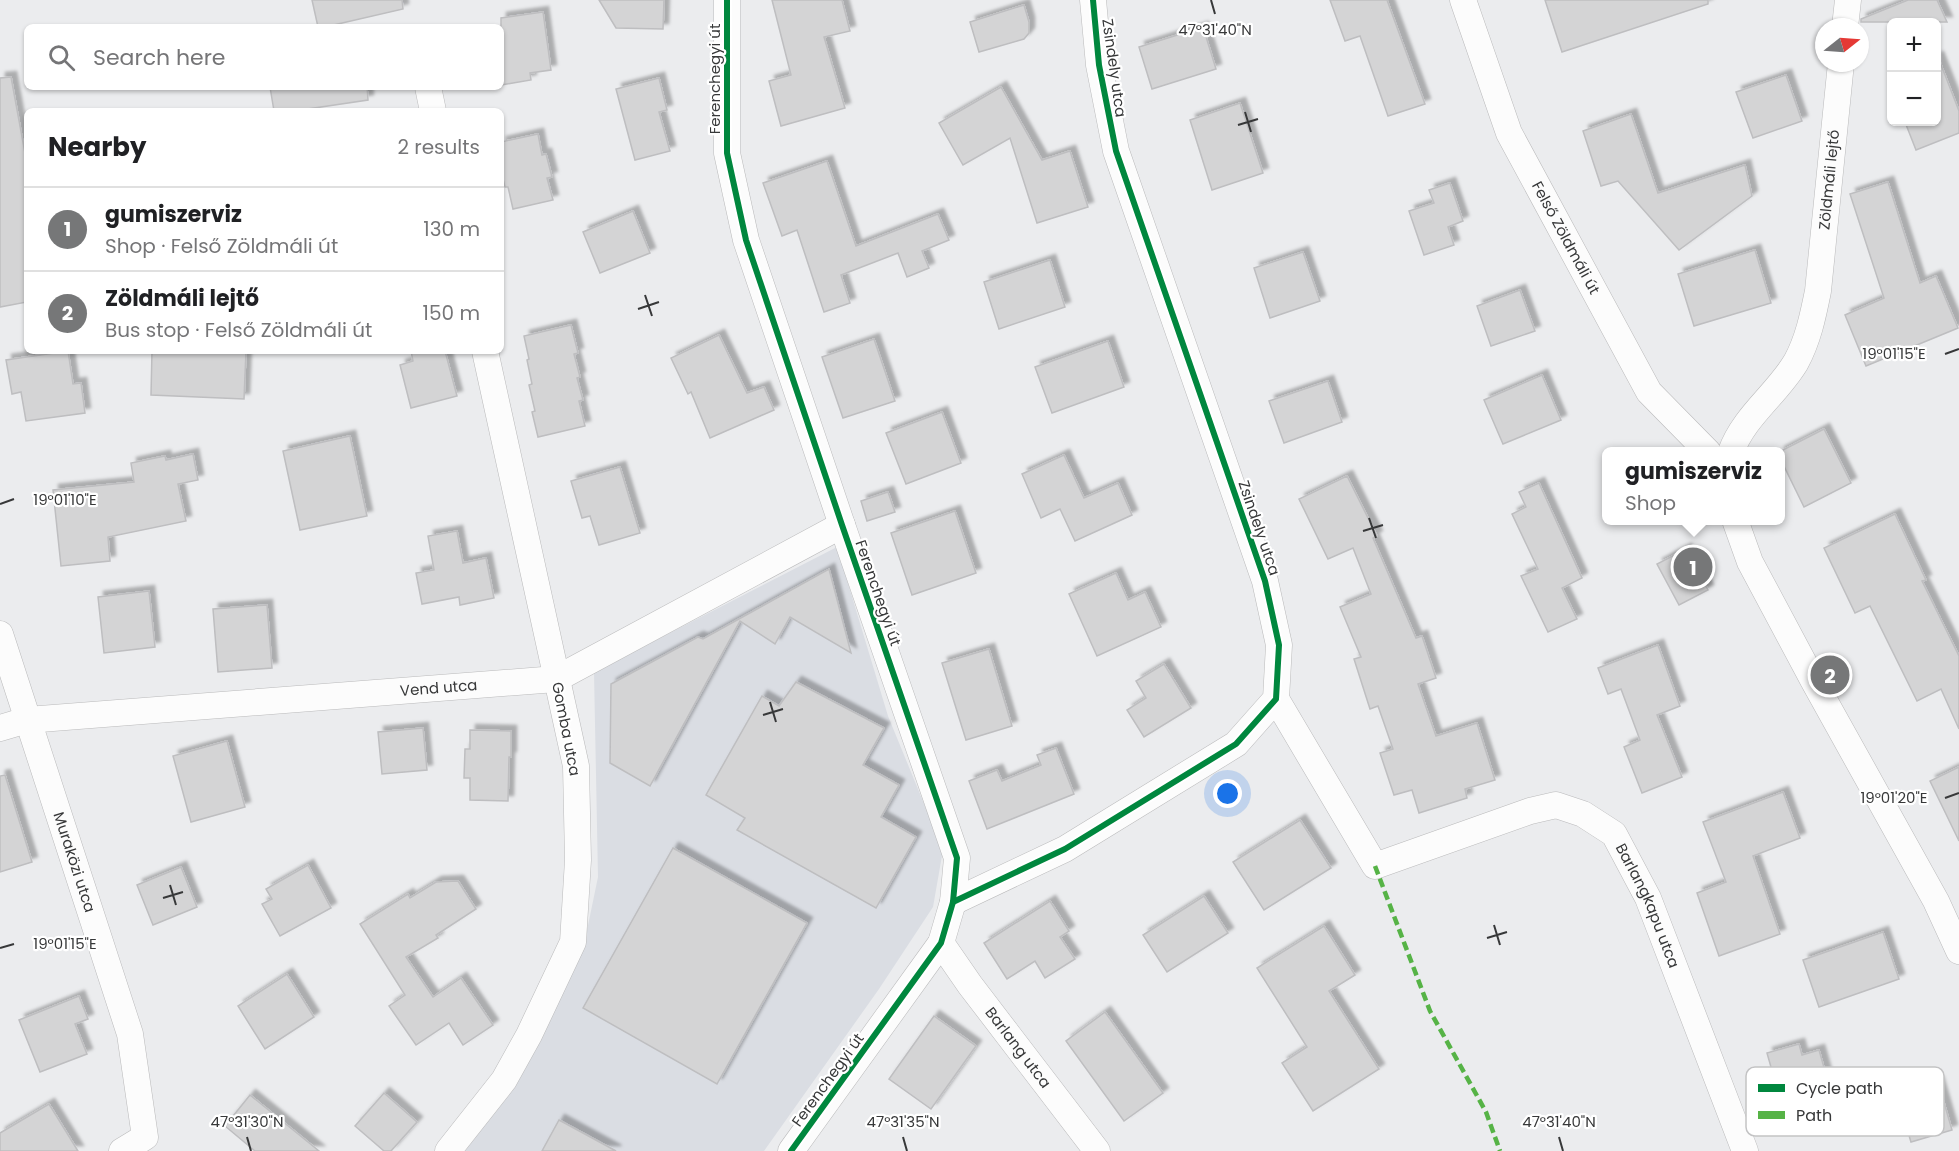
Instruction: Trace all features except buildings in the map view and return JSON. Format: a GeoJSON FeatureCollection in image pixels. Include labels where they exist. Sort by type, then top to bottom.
{"type":"FeatureCollection","features":[{"type":"Feature","properties":{"kind":"street","name":"Ferenchegyi út"},"geometry":{"type":"LineString","coordinates":[[727,0],[727,153],[746,240],[957,858],[953,902],[941,943],[791,1151]]}},
{"type":"Feature","properties":{"kind":"street","name":"Zsindely utca"},"geometry":{"type":"LineString","coordinates":[[1093,0],[1099,65],[1116,151],[1265,581],[1280,645],[1276,699]]}},
{"type":"Feature","properties":{"kind":"street","name":"Felső Zöldmáli út"},"geometry":{"type":"LineString","coordinates":[[1463,0],[1509,133],[1649,392],[1703,447]]}},
{"type":"Feature","properties":{"kind":"street"},"geometry":{"type":"LineString","coordinates":[[1846,18],[1848,0]]}},
{"type":"Feature","properties":{"kind":"street","name":"Zöldmáli lejtő"},"geometry":{"type":"LineString","coordinates":[[1733,447],[1755,411],[1795,362],[1811,326],[1818,291],[1840,72]]}},
{"type":"Feature","properties":{"kind":"street"},"geometry":{"type":"LineString","coordinates":[[429,90],[432,108]]}},
{"type":"Feature","properties":{"kind":"street","name":"Gomba utca"},"geometry":{"type":"LineString","coordinates":[[448,1151],[504,1080],[529,1035],[573,942],[578,860],[576,766],[486,354]]}},
{"type":"Feature","properties":{"kind":"street","name":"Vend utca"},"geometry":{"type":"LineString","coordinates":[[0,728],[27,720],[556,680],[842,525]]}},
{"type":"Feature","properties":{"kind":"street"},"geometry":{"type":"LineString","coordinates":[[1737,525],[1755,572],[1936,901],[1959,951]]}},
{"type":"Feature","properties":{"kind":"street","name":"Muraközi utca"},"geometry":{"type":"LineString","coordinates":[[0,634],[130,1034],[149,1144],[122,1151]]}},
{"type":"Feature","properties":{"kind":"street","name":"Barlangkapu utca"},"geometry":{"type":"LineString","coordinates":[[1276,699],[1375,866],[1530,811],[1556,805],[1583,814],[1614,834],[1648,898],[1745,1151]]}},
{"type":"Feature","properties":{"kind":"street"},"geometry":{"type":"LineString","coordinates":[[953,902],[1065,849],[1236,744],[1276,699]]}},
{"type":"Feature","properties":{"kind":"street","name":"Barlang utca"},"geometry":{"type":"LineString","coordinates":[[941,943],[970,985],[1097,1151]]}},
{"type":"Feature","properties":{"kind":"shaded area"},"geometry":{"type":"Polygon","coordinates":[[[837,547],[888,716],[943,850],[933,907],[879,989],[764,1151],[465,1151],[511,1091],[548,1024],[586,935],[598,877],[594,672],[837,547]]]}},
{"type":"Feature","properties":{"kind":"marked path"},"geometry":{"type":"LineString","coordinates":[[1375,866],[1430,1011],[1486,1112],[1500,1151]]}},
{"type":"Feature","properties":{"kind":"cycle path"},"geometry":{"type":"LineString","coordinates":[[727,0],[727,153],[746,240],[957,858],[953,902],[941,943],[791,1151]]}},
{"type":"Feature","properties":{"kind":"cycle path"},"geometry":{"type":"LineString","coordinates":[[953,902],[1065,849],[1236,744],[1276,699],[1279,645],[1265,581],[1116,151],[1099,65],[1093,0]]}},
{"type":"Feature","properties":{"kind":"place","name":"gumiszerviz"},"geometry":{"type":"Point","coordinates":[1693,567]}},
{"type":"Feature","properties":{"kind":"place","name":"Zöldmáli lejtő"},"geometry":{"type":"Point","coordinates":[1830,675]}}]}
